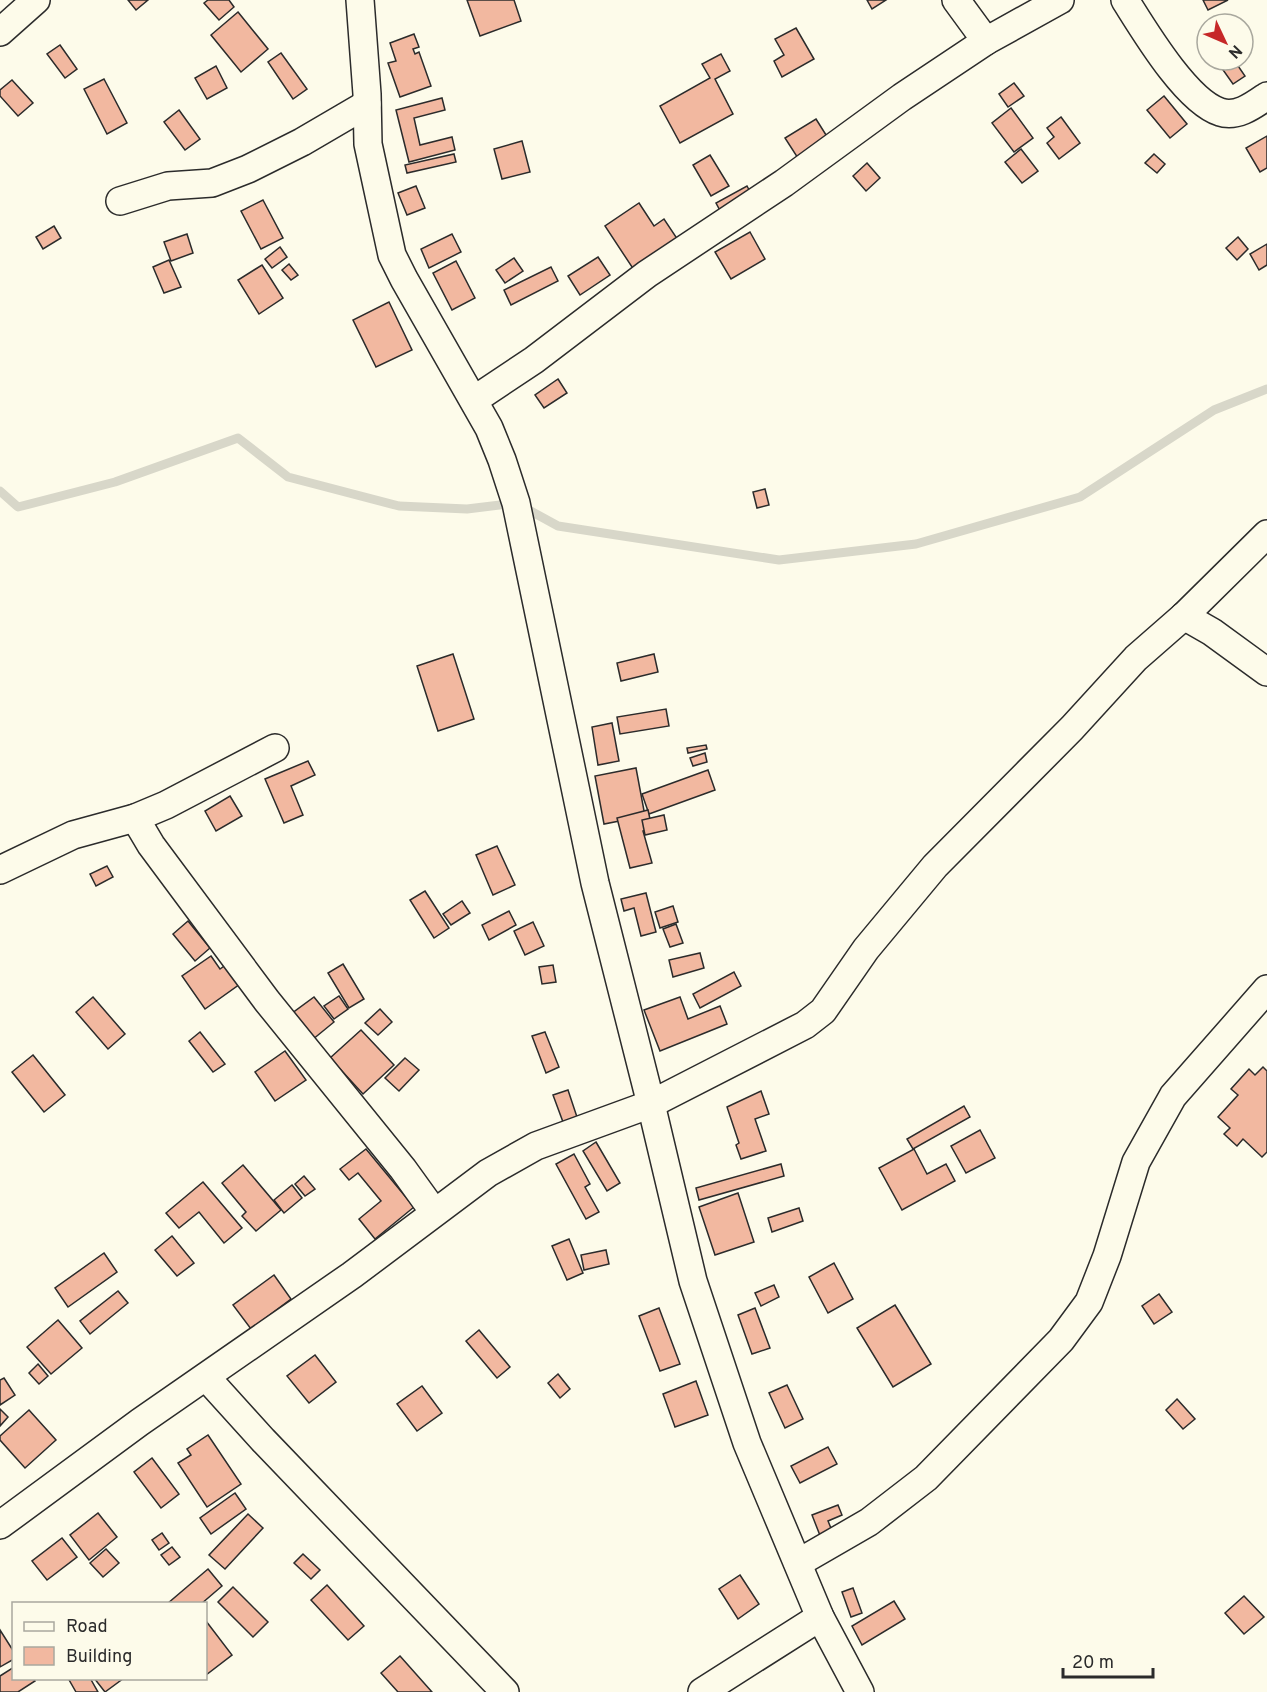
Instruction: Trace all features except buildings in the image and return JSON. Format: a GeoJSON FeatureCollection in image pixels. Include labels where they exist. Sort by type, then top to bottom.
{"type":"FeatureCollection","features":[{"type":"Feature","properties":{"kind":"street"},"geometry":{"type":"LineString","coordinates":[[0,32],[36,0]]}},
{"type":"Feature","properties":{"kind":"street"},"geometry":{"type":"LineString","coordinates":[[360,0],[368,144],[392,255],[474,400],[502,460],[516,503],[595,883],[693,1281],[747,1443],[820,1617],[860,1692]]}},
{"type":"Feature","properties":{"kind":"street"},"geometry":{"type":"LineString","coordinates":[[956,0],[986,42]]}},
{"type":"Feature","properties":{"kind":"street"},"geometry":{"type":"LineString","coordinates":[[474,400],[534,360],[647,274],[784,183],[902,97],[986,42],[1060,0]]}},
{"type":"Feature","properties":{"kind":"street"},"geometry":{"type":"LineString","coordinates":[[1125,0],[1165,61],[1188,88],[1209,106],[1222,113],[1240,112],[1267,96]]}},
{"type":"Feature","properties":{"kind":"street"},"geometry":{"type":"LineString","coordinates":[[120,201],[168,186],[189,186],[221,180],[302,142],[367,104]]}},
{"type":"Feature","properties":{"kind":"street"},"geometry":{"type":"LineString","coordinates":[[0,1525],[140,1422],[352,1275],[488,1173],[536,1146],[651,1104],[805,1025],[823,1011],[866,949],[935,866],[1072,728],[1136,658],[1184,616],[1267,534]]}},
{"type":"Feature","properties":{"kind":"street"},"geometry":{"type":"LineString","coordinates":[[1184,616],[1212,632],[1267,672]]}},
{"type":"Feature","properties":{"kind":"street"},"geometry":{"type":"LineString","coordinates":[[0,870],[73,835],[135,818],[166,805],[275,748]]}},
{"type":"Feature","properties":{"kind":"street"},"geometry":{"type":"LineString","coordinates":[[135,818],[151,845],[267,1001],[434,1212]]}},
{"type":"Feature","properties":{"kind":"street"},"geometry":{"type":"LineString","coordinates":[[798,1563],[869,1522],[926,1478],[1060,1340],[1089,1302],[1107,1256],[1136,1162],[1173,1096],[1267,989]]}},
{"type":"Feature","properties":{"kind":"street"},"geometry":{"type":"LineString","coordinates":[[206,1377],[334,1515],[505,1692]]}},
{"type":"Feature","properties":{"kind":"street"},"geometry":{"type":"LineString","coordinates":[[702,1692],[820,1617]]}},
{"type":"Feature","properties":{"kind":"waterway"},"geometry":{"type":"LineString","coordinates":[[0,491],[18,507],[115,482],[238,438],[288,477],[399,506],[467,509],[516,503],[558,526],[779,560],[916,544],[1080,497],[1214,410],[1267,389]]}}]}
